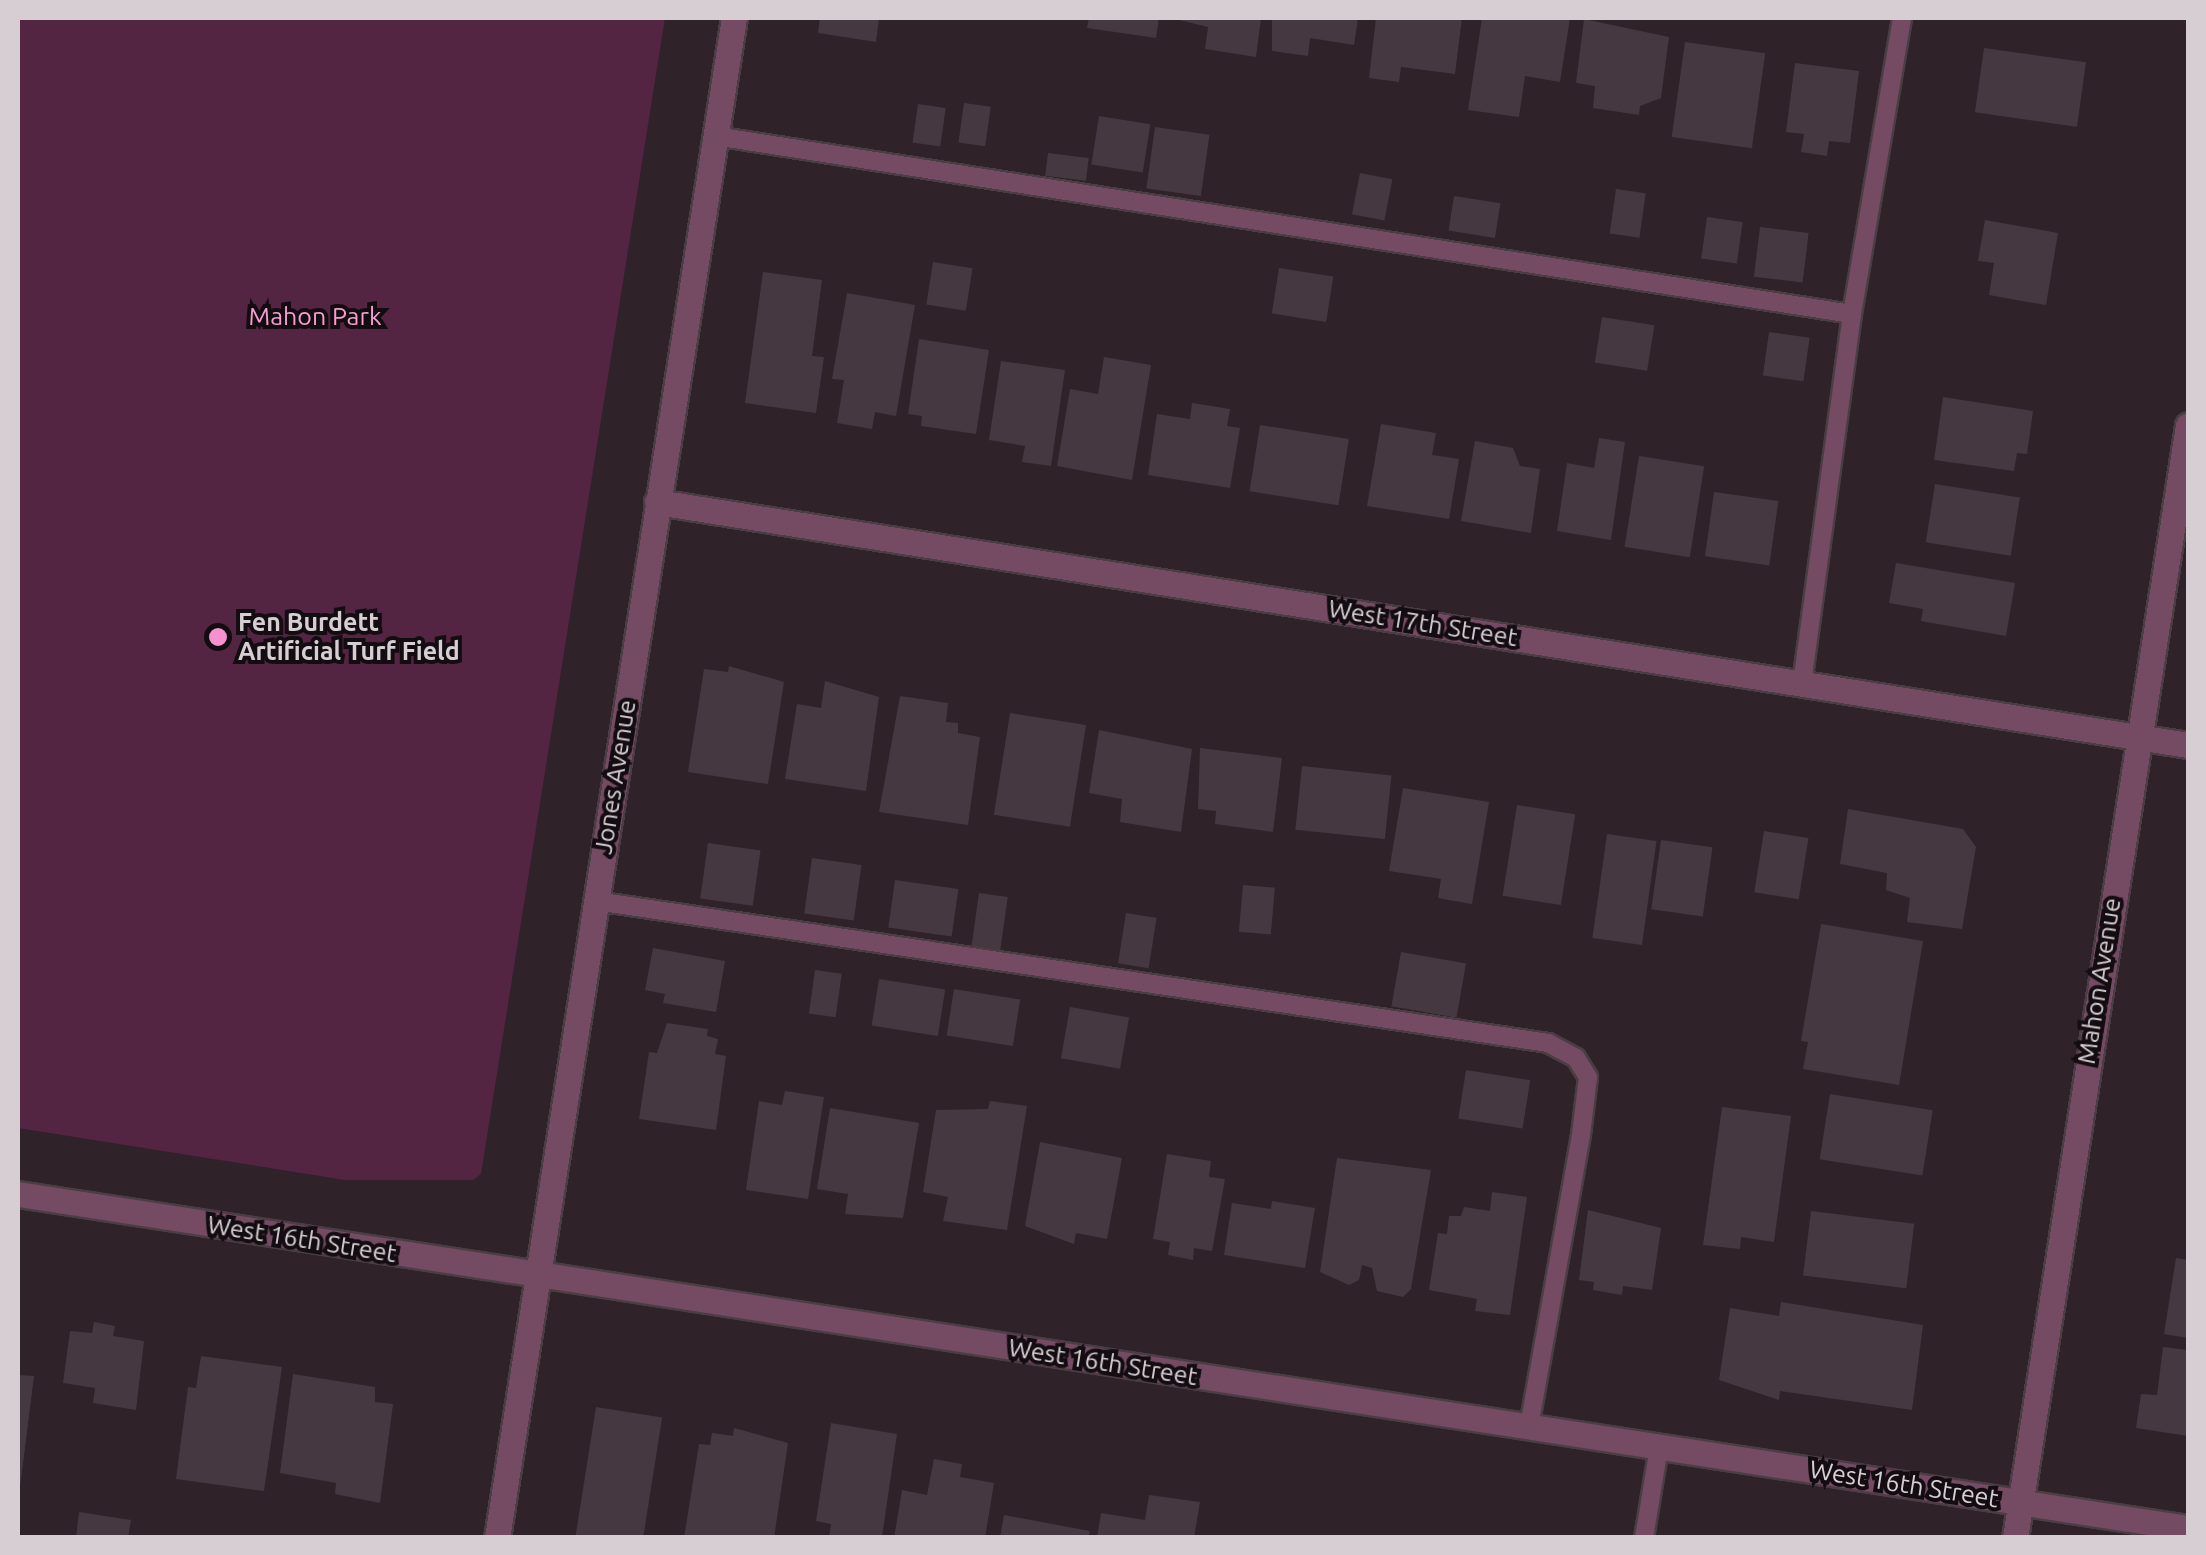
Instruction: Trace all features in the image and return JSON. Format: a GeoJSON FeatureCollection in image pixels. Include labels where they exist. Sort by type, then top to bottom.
{"type":"FeatureCollection","features":[{"type":"Feature","properties":{"kind":"street","name":"Jones Avenue"},"geometry":{"type":"LineString","coordinates":[[497,1538],[734,18]]}},
{"type":"Feature","properties":{"kind":"street","name":"Mahon Avenue"},"geometry":{"type":"LineString","coordinates":[[2015,1538],[2135,737],[2188,426]]}},
{"type":"Feature","properties":{"kind":"street","name":"West 17th Street"},"geometry":{"type":"LineString","coordinates":[[657,502],[2188,744]]}},
{"type":"Feature","properties":{"kind":"street","name":"West 16th Street"},"geometry":{"type":"LineString","coordinates":[[18,1194],[2188,1528]]}},
{"type":"Feature","properties":{"kind":"lane"},"geometry":{"type":"LineString","coordinates":[[1802,684],[1852,314],[1902,18]]}},
{"type":"Feature","properties":{"kind":"lane"},"geometry":{"type":"LineString","coordinates":[[715,136],[1852,314]]}},
{"type":"Feature","properties":{"kind":"lane"},"geometry":{"type":"LineString","coordinates":[[596,900],[1548,1043],[1576,1058],[1588,1077],[1581,1136],[1529,1427]]}},
{"type":"Feature","properties":{"kind":"lane"},"geometry":{"type":"LineString","coordinates":[[1644,1538],[1658,1447]]}},
{"type":"Feature","properties":{"kind":"green space","name":"Fen Burdett Artificial Turf Field"},"geometry":{"type":"Polygon","coordinates":[[[18,18],[665,18],[481,1174],[473,1180],[345,1180],[18,1128],[18,18]]]}},
{"type":"Feature","properties":{"kind":"building"},"geometry":{"type":"Polygon","coordinates":[[[820,18],[879,18],[876,42],[818,33],[820,18]]]}},
{"type":"Feature","properties":{"kind":"building"},"geometry":{"type":"Polygon","coordinates":[[[1089,18],[1159,18],[1156,38],[1087,28],[1089,18]]]}},
{"type":"Feature","properties":{"kind":"building"},"geometry":{"type":"Polygon","coordinates":[[[1171,18],[1261,18],[1256,57],[1205,49],[1208,27],[1171,18]]]}},
{"type":"Feature","properties":{"kind":"building"},"geometry":{"type":"Polygon","coordinates":[[[1272,18],[1358,18],[1354,45],[1310,38],[1308,56],[1272,51],[1272,18]]]}},
{"type":"Feature","properties":{"kind":"building"},"geometry":{"type":"Polygon","coordinates":[[[1376,18],[1462,18],[1455,74],[1401,67],[1399,82],[1369,78],[1376,18]]]}},
{"type":"Feature","properties":{"kind":"building"},"geometry":{"type":"Polygon","coordinates":[[[1482,18],[1570,18],[1560,82],[1525,76],[1519,117],[1468,110],[1482,18]]]}},
{"type":"Feature","properties":{"kind":"building"},"geometry":{"type":"Polygon","coordinates":[[[1584,19],[1669,37],[1661,98],[1640,106],[1639,115],[1593,108],[1595,86],[1576,83],[1584,19]]]}},
{"type":"Feature","properties":{"kind":"building"},"geometry":{"type":"Polygon","coordinates":[[[1685,42],[1765,53],[1752,148],[1672,137],[1685,42]]]}},
{"type":"Feature","properties":{"kind":"building"},"geometry":{"type":"Polygon","coordinates":[[[1984,48],[2086,62],[2077,127],[1975,112],[1984,48]]]}},
{"type":"Feature","properties":{"kind":"building"},"geometry":{"type":"Polygon","coordinates":[[[1795,63],[1859,71],[1850,143],[1829,141],[1827,156],[1801,152],[1804,134],[1786,132],[1795,63]]]}},
{"type":"Feature","properties":{"kind":"building"},"geometry":{"type":"Polygon","coordinates":[[[964,103],[991,107],[985,146],[958,143],[964,103]]]}},
{"type":"Feature","properties":{"kind":"building"},"geometry":{"type":"Polygon","coordinates":[[[918,104],[946,108],[940,147],[913,143],[918,104]]]}},
{"type":"Feature","properties":{"kind":"building"},"geometry":{"type":"Polygon","coordinates":[[[1099,116],[1150,124],[1143,173],[1091,164],[1099,116]]]}},
{"type":"Feature","properties":{"kind":"building"},"geometry":{"type":"Polygon","coordinates":[[[1155,127],[1209,135],[1201,196],[1146,188],[1155,127]]]}},
{"type":"Feature","properties":{"kind":"building"},"geometry":{"type":"Polygon","coordinates":[[[1048,153],[1089,158],[1086,181],[1045,176],[1048,153]]]}},
{"type":"Feature","properties":{"kind":"building"},"geometry":{"type":"Polygon","coordinates":[[[1360,173],[1392,179],[1384,221],[1352,214],[1360,173]]]}},
{"type":"Feature","properties":{"kind":"building"},"geometry":{"type":"Polygon","coordinates":[[[1616,189],[1646,193],[1639,238],[1610,234],[1616,189]]]}},
{"type":"Feature","properties":{"kind":"building"},"geometry":{"type":"Polygon","coordinates":[[[1454,196],[1500,203],[1495,238],[1449,231],[1454,196]]]}},
{"type":"Feature","properties":{"kind":"building"},"geometry":{"type":"Polygon","coordinates":[[[1707,217],[1743,222],[1737,264],[1701,259],[1707,217]]]}},
{"type":"Feature","properties":{"kind":"building"},"geometry":{"type":"Polygon","coordinates":[[[1985,220],[2058,233],[2046,305],[1989,295],[1994,263],[1978,261],[1985,220]]]}},
{"type":"Feature","properties":{"kind":"building"},"geometry":{"type":"Polygon","coordinates":[[[1760,227],[1809,233],[1803,283],[1754,277],[1760,227]]]}},
{"type":"Feature","properties":{"kind":"building"},"geometry":{"type":"Polygon","coordinates":[[[933,262],[973,268],[966,311],[926,304],[933,262]]]}},
{"type":"Feature","properties":{"kind":"building"},"geometry":{"type":"Polygon","coordinates":[[[1279,268],[1333,277],[1326,322],[1272,313],[1279,268]]]}},
{"type":"Feature","properties":{"kind":"building"},"geometry":{"type":"Polygon","coordinates":[[[763,272],[822,280],[812,356],[824,357],[816,413],[745,403],[763,272]]]}},
{"type":"Feature","properties":{"kind":"building"},"geometry":{"type":"Polygon","coordinates":[[[847,293],[915,305],[896,416],[875,412],[872,429],[837,423],[844,380],[832,379],[847,293]]]}},
{"type":"Feature","properties":{"kind":"building"},"geometry":{"type":"Polygon","coordinates":[[[1602,317],[1654,325],[1647,371],[1595,362],[1602,317]]]}},
{"type":"Feature","properties":{"kind":"building"},"geometry":{"type":"Polygon","coordinates":[[[1769,332],[1810,338],[1803,381],[1763,376],[1769,332]]]}},
{"type":"Feature","properties":{"kind":"building"},"geometry":{"type":"Polygon","coordinates":[[[919,339],[989,350],[976,434],[921,426],[922,416],[908,414],[919,339]]]}},
{"type":"Feature","properties":{"kind":"building"},"geometry":{"type":"Polygon","coordinates":[[[1104,357],[1151,365],[1132,480],[1057,466],[1070,389],[1098,394],[1104,357]]]}},
{"type":"Feature","properties":{"kind":"building"},"geometry":{"type":"Polygon","coordinates":[[[1001,361],[1065,370],[1051,466],[1022,462],[1025,446],[989,440],[1001,361]]]}},
{"type":"Feature","properties":{"kind":"building"},"geometry":{"type":"Polygon","coordinates":[[[1943,397],[2033,411],[2027,454],[2017,453],[2014,471],[1934,460],[1943,397]]]}},
{"type":"Feature","properties":{"kind":"building"},"geometry":{"type":"Polygon","coordinates":[[[1192,403],[1230,409],[1227,426],[1240,428],[1230,488],[1148,475],[1157,414],[1190,419],[1192,403]]]}},
{"type":"Feature","properties":{"kind":"building"},"geometry":{"type":"Polygon","coordinates":[[[1381,424],[1436,433],[1432,455],[1459,459],[1449,519],[1367,506],[1381,424]]]}},
{"type":"Feature","properties":{"kind":"building"},"geometry":{"type":"Polygon","coordinates":[[[1260,425],[1349,439],[1338,505],[1250,491],[1260,425]]]}},
{"type":"Feature","properties":{"kind":"building"},"geometry":{"type":"Polygon","coordinates":[[[1599,438],[1625,442],[1611,540],[1557,531],[1567,463],[1594,468],[1599,438]]]}},
{"type":"Feature","properties":{"kind":"building"},"geometry":{"type":"Polygon","coordinates":[[[1475,441],[1513,448],[1520,466],[1540,469],[1531,533],[1461,521],[1475,441]]]}},
{"type":"Feature","properties":{"kind":"building"},"geometry":{"type":"Polygon","coordinates":[[[1639,456],[1704,466],[1690,557],[1625,547],[1639,456]]]}},
{"type":"Feature","properties":{"kind":"building"},"geometry":{"type":"Polygon","coordinates":[[[1935,484],[2020,497],[2011,556],[1926,542],[1935,484]]]}},
{"type":"Feature","properties":{"kind":"building"},"geometry":{"type":"Polygon","coordinates":[[[1714,492],[1778,501],[1769,565],[1705,556],[1714,492]]]}},
{"type":"Feature","properties":{"kind":"building"},"geometry":{"type":"Polygon","coordinates":[[[1896,563],[2015,583],[2006,636],[1921,621],[1923,609],[1889,603],[1896,563]]]}},
{"type":"Feature","properties":{"kind":"building"},"geometry":{"type":"Polygon","coordinates":[[[729,666],[784,682],[768,784],[688,772],[704,669],[728,672],[729,666]]]}},
{"type":"Feature","properties":{"kind":"building"},"geometry":{"type":"Polygon","coordinates":[[[825,681],[879,697],[866,791],[785,779],[797,704],[821,708],[825,681]]]}},
{"type":"Feature","properties":{"kind":"building"},"geometry":{"type":"Polygon","coordinates":[[[900,696],[948,703],[946,722],[958,723],[958,733],[980,737],[968,825],[879,812],[900,696]]]}},
{"type":"Feature","properties":{"kind":"building"},"geometry":{"type":"Polygon","coordinates":[[[1010,713],[1086,725],[1070,827],[994,815],[1010,713]]]}},
{"type":"Feature","properties":{"kind":"building"},"geometry":{"type":"Polygon","coordinates":[[[1099,730],[1192,749],[1181,832],[1120,822],[1122,799],[1089,793],[1099,730]]]}},
{"type":"Feature","properties":{"kind":"building"},"geometry":{"type":"Polygon","coordinates":[[[1200,748],[1282,758],[1273,832],[1215,824],[1216,811],[1198,809],[1200,748]]]}},
{"type":"Feature","properties":{"kind":"building"},"geometry":{"type":"Polygon","coordinates":[[[1302,766],[1392,775],[1385,839],[1295,830],[1302,766]]]}},
{"type":"Feature","properties":{"kind":"building"},"geometry":{"type":"Polygon","coordinates":[[[1403,788],[1489,802],[1472,904],[1438,898],[1441,879],[1389,871],[1403,788]]]}},
{"type":"Feature","properties":{"kind":"building"},"geometry":{"type":"Polygon","coordinates":[[[1517,805],[1575,814],[1561,905],[1503,896],[1517,805]]]}},
{"type":"Feature","properties":{"kind":"building"},"geometry":{"type":"Polygon","coordinates":[[[1848,809],[1963,829],[1976,847],[1962,929],[1907,922],[1910,898],[1886,890],[1887,873],[1840,864],[1848,809]]]}},
{"type":"Feature","properties":{"kind":"building"},"geometry":{"type":"Polygon","coordinates":[[[1764,831],[1808,838],[1799,899],[1754,892],[1764,831]]]}},
{"type":"Feature","properties":{"kind":"building"},"geometry":{"type":"Polygon","coordinates":[[[1607,834],[1657,841],[1642,945],[1592,938],[1607,834]]]}},
{"type":"Feature","properties":{"kind":"building"},"geometry":{"type":"Polygon","coordinates":[[[1661,840],[1712,847],[1703,917],[1651,909],[1661,840]]]}},
{"type":"Feature","properties":{"kind":"building"},"geometry":{"type":"Polygon","coordinates":[[[708,843],[760,850],[753,906],[700,898],[708,843]]]}},
{"type":"Feature","properties":{"kind":"building"},"geometry":{"type":"Polygon","coordinates":[[[812,858],[862,865],[854,920],[804,913],[812,858]]]}},
{"type":"Feature","properties":{"kind":"building"},"geometry":{"type":"Polygon","coordinates":[[[895,880],[958,889],[952,936],[888,928],[895,880]]]}},
{"type":"Feature","properties":{"kind":"building"},"geometry":{"type":"Polygon","coordinates":[[[1243,885],[1275,888],[1271,935],[1239,932],[1243,885]]]}},
{"type":"Feature","properties":{"kind":"building"},"geometry":{"type":"Polygon","coordinates":[[[979,893],[1008,897],[1000,952],[971,948],[979,893]]]}},
{"type":"Feature","properties":{"kind":"building"},"geometry":{"type":"Polygon","coordinates":[[[1126,913],[1157,918],[1149,968],[1118,963],[1126,913]]]}},
{"type":"Feature","properties":{"kind":"building"},"geometry":{"type":"Polygon","coordinates":[[[1821,924],[1923,941],[1899,1085],[1803,1069],[1808,1042],[1801,1041],[1821,924]]]}},
{"type":"Feature","properties":{"kind":"building"},"geometry":{"type":"Polygon","coordinates":[[[653,948],[725,961],[716,1012],[663,1003],[665,994],[645,990],[653,948]]]}},
{"type":"Feature","properties":{"kind":"building"},"geometry":{"type":"Polygon","coordinates":[[[1401,952],[1466,963],[1456,1018],[1391,1006],[1401,952]]]}},
{"type":"Feature","properties":{"kind":"building"},"geometry":{"type":"Polygon","coordinates":[[[815,970],[842,974],[836,1017],[809,1014],[815,970]]]}},
{"type":"Feature","properties":{"kind":"building"},"geometry":{"type":"Polygon","coordinates":[[[879,979],[945,989],[938,1036],[872,1025],[879,979]]]}},
{"type":"Feature","properties":{"kind":"building"},"geometry":{"type":"Polygon","coordinates":[[[954,989],[1020,999],[1013,1046],[947,1035],[954,989]]]}},
{"type":"Feature","properties":{"kind":"building"},"geometry":{"type":"Polygon","coordinates":[[[1070,1007],[1129,1017],[1120,1069],[1061,1058],[1070,1007]]]}},
{"type":"Feature","properties":{"kind":"building"},"geometry":{"type":"Polygon","coordinates":[[[667,1023],[708,1029],[707,1036],[718,1039],[715,1054],[726,1056],[716,1130],[639,1119],[649,1052],[657,1053],[667,1023]]]}},
{"type":"Feature","properties":{"kind":"building"},"geometry":{"type":"Polygon","coordinates":[[[1466,1070],[1530,1080],[1523,1129],[1458,1118],[1466,1070]]]}},
{"type":"Feature","properties":{"kind":"building"},"geometry":{"type":"Polygon","coordinates":[[[785,1091],[824,1097],[808,1199],[746,1190],[759,1101],[782,1105],[785,1091]]]}},
{"type":"Feature","properties":{"kind":"building"},"geometry":{"type":"Polygon","coordinates":[[[1830,1094],[1933,1110],[1922,1175],[1820,1159],[1830,1094]]]}},
{"type":"Feature","properties":{"kind":"building"},"geometry":{"type":"Polygon","coordinates":[[[990,1101],[1027,1106],[1007,1230],[943,1221],[948,1197],[923,1192],[936,1110],[988,1109],[990,1101]]]}},
{"type":"Feature","properties":{"kind":"building"},"geometry":{"type":"Polygon","coordinates":[[[1722,1107],[1791,1116],[1774,1242],[1741,1237],[1740,1249],[1703,1245],[1722,1107]]]}},
{"type":"Feature","properties":{"kind":"building"},"geometry":{"type":"Polygon","coordinates":[[[830,1108],[919,1123],[903,1218],[845,1214],[848,1194],[817,1189],[830,1108]]]}},
{"type":"Feature","properties":{"kind":"building"},"geometry":{"type":"Polygon","coordinates":[[[1040,1142],[1122,1158],[1107,1239],[1076,1233],[1074,1244],[1025,1226],[1040,1142]]]}},
{"type":"Feature","properties":{"kind":"building"},"geometry":{"type":"Polygon","coordinates":[[[1167,1154],[1211,1161],[1209,1177],[1225,1179],[1212,1251],[1194,1248],[1193,1260],[1168,1255],[1170,1242],[1153,1239],[1167,1154]]]}},
{"type":"Feature","properties":{"kind":"building"},"geometry":{"type":"Polygon","coordinates":[[[1337,1158],[1431,1170],[1411,1289],[1403,1297],[1377,1291],[1372,1268],[1362,1265],[1359,1280],[1349,1285],[1320,1272],[1337,1158]]]}},
{"type":"Feature","properties":{"kind":"building"},"geometry":{"type":"Polygon","coordinates":[[[1492,1192],[1527,1197],[1510,1315],[1475,1311],[1477,1299],[1429,1290],[1438,1233],[1447,1234],[1449,1216],[1461,1216],[1464,1207],[1490,1211],[1492,1192]]]}},
{"type":"Feature","properties":{"kind":"building"},"geometry":{"type":"Polygon","coordinates":[[[1272,1201],[1315,1208],[1305,1268],[1224,1255],[1232,1203],[1271,1209],[1272,1201]]]}},
{"type":"Feature","properties":{"kind":"building"},"geometry":{"type":"Polygon","coordinates":[[[1588,1210],[1661,1228],[1652,1290],[1623,1286],[1622,1295],[1593,1290],[1594,1282],[1579,1280],[1588,1210]]]}},
{"type":"Feature","properties":{"kind":"building"},"geometry":{"type":"Polygon","coordinates":[[[1811,1211],[1914,1224],[1906,1288],[1803,1276],[1811,1211]]]}},
{"type":"Feature","properties":{"kind":"building"},"geometry":{"type":"Polygon","coordinates":[[[2176,1258],[2188,1260],[2188,1338],[2164,1334],[2176,1258]]]}},
{"type":"Feature","properties":{"kind":"building"},"geometry":{"type":"Polygon","coordinates":[[[1781,1302],[1923,1325],[1912,1410],[1780,1391],[1779,1400],[1719,1380],[1730,1308],[1779,1316],[1781,1302]]]}},
{"type":"Feature","properties":{"kind":"building"},"geometry":{"type":"Polygon","coordinates":[[[94,1322],[115,1326],[113,1336],[144,1341],[136,1410],[93,1403],[95,1388],[63,1383],[70,1331],[92,1333],[94,1322]]]}},
{"type":"Feature","properties":{"kind":"building"},"geometry":{"type":"Polygon","coordinates":[[[2163,1347],[2188,1350],[2188,1436],[2136,1428],[2141,1394],[2157,1395],[2163,1347]]]}},
{"type":"Feature","properties":{"kind":"building"},"geometry":{"type":"Polygon","coordinates":[[[201,1356],[282,1367],[264,1491],[176,1479],[188,1387],[196,1388],[201,1356]]]}},
{"type":"Feature","properties":{"kind":"building"},"geometry":{"type":"Polygon","coordinates":[[[293,1374],[375,1387],[375,1402],[393,1404],[380,1503],[335,1494],[336,1483],[280,1473],[293,1374]]]}},
{"type":"Feature","properties":{"kind":"building"},"geometry":{"type":"Polygon","coordinates":[[[18,1375],[34,1376],[20,1487],[18,1487],[18,1375]]]}},
{"type":"Feature","properties":{"kind":"building"},"geometry":{"type":"Polygon","coordinates":[[[596,1407],[662,1417],[643,1538],[575,1537],[596,1407]]]}},
{"type":"Feature","properties":{"kind":"building"},"geometry":{"type":"Polygon","coordinates":[[[831,1423],[897,1434],[882,1537],[829,1538],[831,1524],[816,1521],[831,1423]]]}},
{"type":"Feature","properties":{"kind":"building"},"geometry":{"type":"Polygon","coordinates":[[[734,1428],[788,1443],[774,1538],[684,1538],[699,1444],[710,1445],[712,1433],[733,1436],[734,1428]]]}},
{"type":"Feature","properties":{"kind":"building"},"geometry":{"type":"Polygon","coordinates":[[[934,1459],[962,1464],[960,1477],[994,1483],[985,1538],[894,1538],[902,1490],[927,1495],[934,1459]]]}},
{"type":"Feature","properties":{"kind":"building"},"geometry":{"type":"Polygon","coordinates":[[[1149,1495],[1200,1502],[1194,1538],[1097,1538],[1101,1513],[1145,1520],[1149,1495]]]}},
{"type":"Feature","properties":{"kind":"building"},"geometry":{"type":"Polygon","coordinates":[[[79,1512],[131,1520],[128,1538],[76,1538],[79,1512]]]}},
{"type":"Feature","properties":{"kind":"building"},"geometry":{"type":"Polygon","coordinates":[[[1004,1515],[1090,1531],[1088,1538],[1000,1538],[1004,1515]]]}},
{"type":"Feature","properties":{"kind":"place","name":"Fen Burdett Artificial Turf Field"},"geometry":{"type":"Point","coordinates":[218,637]}},
{"type":"Feature","properties":{"kind":"park label","name":"Mahon Park"},"geometry":{"type":"Point","coordinates":[315,316]}}]}
